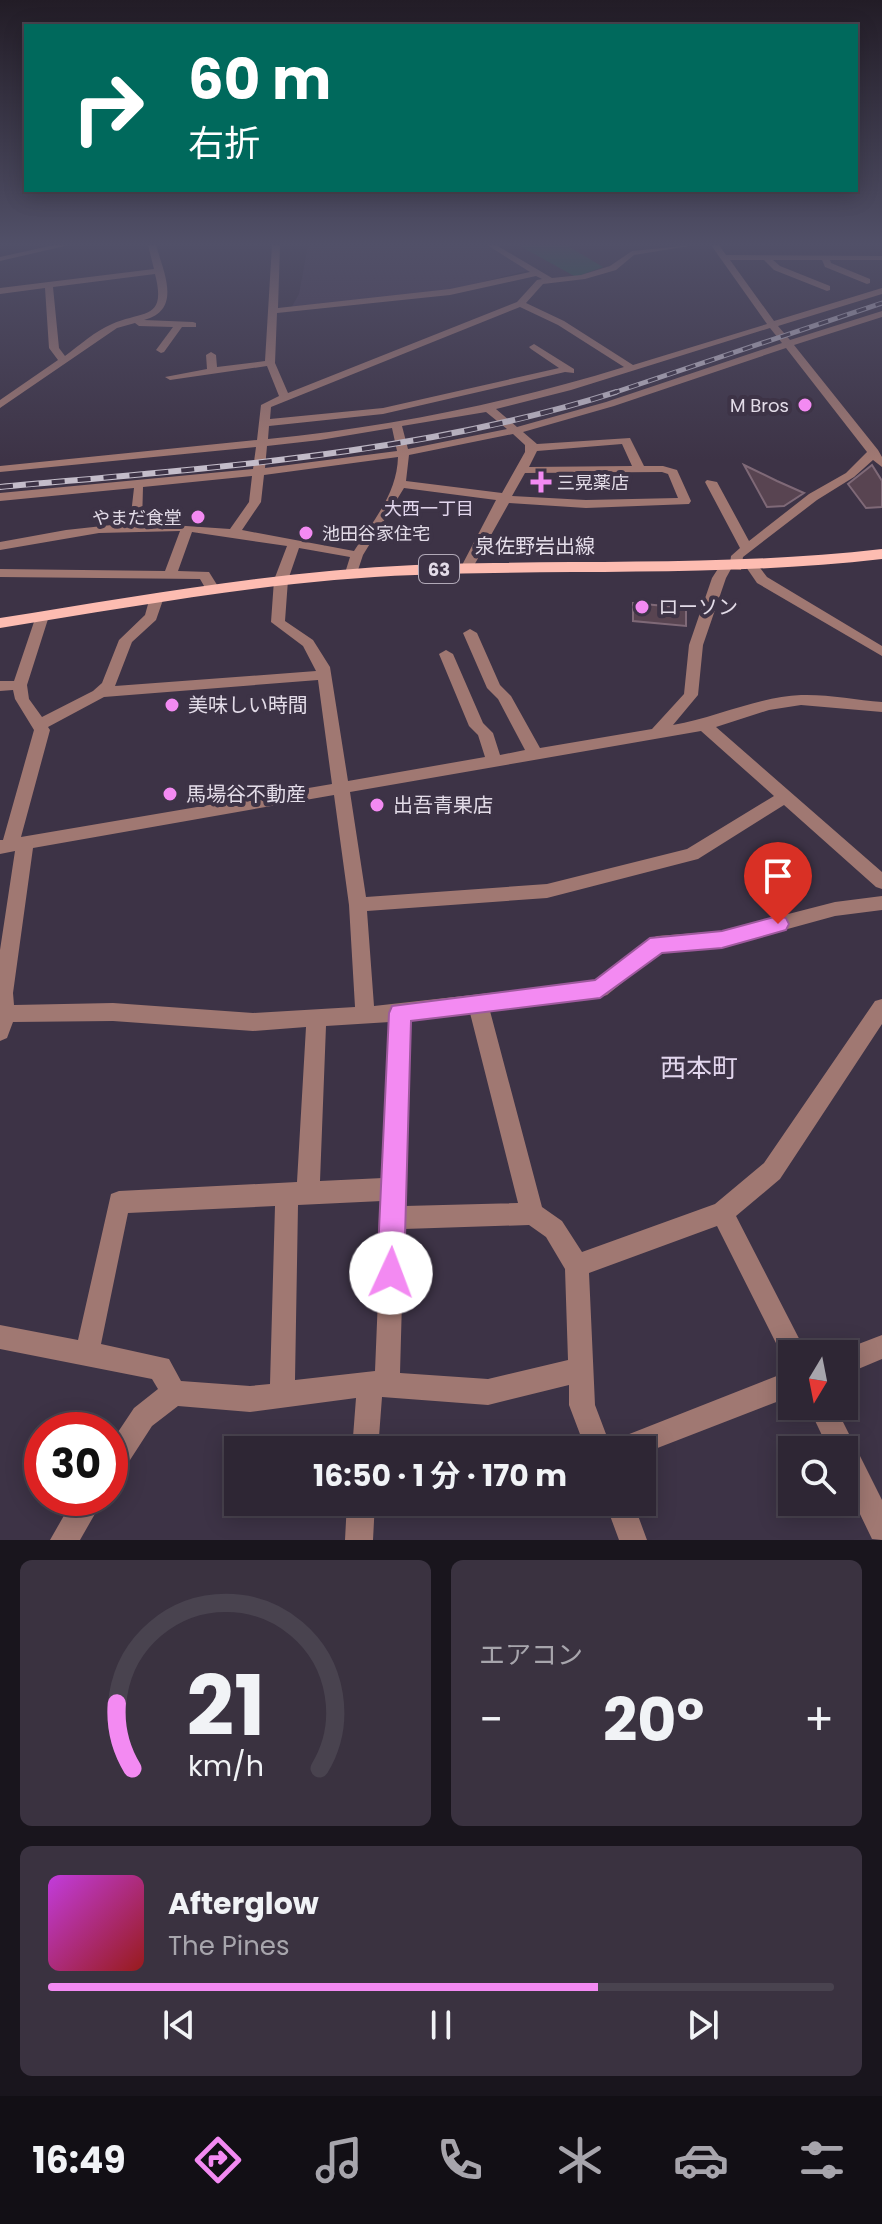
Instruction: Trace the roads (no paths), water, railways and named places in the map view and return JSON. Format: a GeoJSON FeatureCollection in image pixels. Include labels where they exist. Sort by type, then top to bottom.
{"type":"FeatureCollection","features":[{"type":"Feature","properties":{"kind":"main road","name":"泉佐野岩出線"},"geometry":{"type":"LineString","coordinates":[[0,623],[212,588],[351,573],[738,567],[882,554]]}},
{"type":"Feature","properties":{"kind":"street"},"geometry":{"type":"LineString","coordinates":[[51,317],[54,348],[64,361]]}},
{"type":"Feature","properties":{"kind":"street"},"geometry":{"type":"LineString","coordinates":[[0,405],[114,326],[147,317]]}},
{"type":"Feature","properties":{"kind":"street"},"geometry":{"type":"LineString","coordinates":[[273,317],[270,363],[285,397]]}},
{"type":"Feature","properties":{"kind":"street"},"geometry":{"type":"LineString","coordinates":[[233,534],[255,502],[266,405],[487,317]]}},
{"type":"Feature","properties":{"kind":"street"},"geometry":{"type":"LineString","coordinates":[[548,317],[628,365]]}},
{"type":"Feature","properties":{"kind":"street"},"geometry":{"type":"LineString","coordinates":[[766,317],[882,464]]}},
{"type":"Feature","properties":{"kind":"street"},"geometry":{"type":"LineString","coordinates":[[0,469],[397,426],[488,408],[792,317]]}},
{"type":"Feature","properties":{"kind":"street"},"geometry":{"type":"LineString","coordinates":[[0,497],[259,473],[515,431],[662,389],[873,317]]}},
{"type":"Feature","properties":{"kind":"street"},"geometry":{"type":"LineString","coordinates":[[127,323],[193,325]]}},
{"type":"Feature","properties":{"kind":"street"},"geometry":{"type":"LineString","coordinates":[[161,350],[179,325]]}},
{"type":"Feature","properties":{"kind":"street"},"geometry":{"type":"LineString","coordinates":[[534,347],[579,377],[628,365],[647,356]]}},
{"type":"Feature","properties":{"kind":"street"},"geometry":{"type":"LineString","coordinates":[[211,355],[212,371]]}},
{"type":"Feature","properties":{"kind":"street"},"geometry":{"type":"LineString","coordinates":[[170,377],[270,363]]}},
{"type":"Feature","properties":{"kind":"street"},"geometry":{"type":"LineString","coordinates":[[264,423],[383,411],[566,369]]}},
{"type":"Feature","properties":{"kind":"street"},"geometry":{"type":"LineString","coordinates":[[466,569],[531,448],[531,444],[488,408]]}},
{"type":"Feature","properties":{"kind":"street"},"geometry":{"type":"LineString","coordinates":[[351,573],[357,555],[399,484],[403,451],[397,426]]}},
{"type":"Feature","properties":{"kind":"street"},"geometry":{"type":"LineString","coordinates":[[738,567],[737,556],[813,497],[850,475],[882,438]]}},
{"type":"Feature","properties":{"kind":"street"},"geometry":{"type":"LineString","coordinates":[[531,448],[626,440],[640,470]]}},
{"type":"Feature","properties":{"kind":"street"},"geometry":{"type":"LineString","coordinates":[[399,484],[503,498],[586,504],[685,501],[673,472],[521,470]]}},
{"type":"Feature","properties":{"kind":"street"},"geometry":{"type":"LineString","coordinates":[[711,482],[747,549]]}},
{"type":"Feature","properties":{"kind":"street"},"geometry":{"type":"LineString","coordinates":[[136,527],[139,489]]}},
{"type":"Feature","properties":{"kind":"street"},"geometry":{"type":"LineString","coordinates":[[0,546],[79,531],[136,527],[233,534],[357,555]]}},
{"type":"Feature","properties":{"kind":"street"},"geometry":{"type":"LineString","coordinates":[[171,573],[187,529]]}},
{"type":"Feature","properties":{"kind":"street"},"geometry":{"type":"LineString","coordinates":[[294,544],[281,580],[278,622],[308,643],[323,667],[358,905],[365,1015]]}},
{"type":"Feature","properties":{"kind":"street"},"geometry":{"type":"LineString","coordinates":[[738,567],[882,652]]}},
{"type":"Feature","properties":{"kind":"street"},"geometry":{"type":"LineString","coordinates":[[657,733],[691,695],[696,645],[719,578],[738,567]]}},
{"type":"Feature","properties":{"kind":"street"},"geometry":{"type":"LineString","coordinates":[[0,573],[204,575],[212,588]]}},
{"type":"Feature","properties":{"kind":"street"},"geometry":{"type":"LineString","coordinates":[[41,724],[100,692],[114,675],[126,640],[151,617],[157,597]]}},
{"type":"Feature","properties":{"kind":"street"},"geometry":{"type":"LineString","coordinates":[[42,616],[20,685],[22,699],[41,724],[42,730],[12,845],[2,1023],[113,1012],[253,1022],[400,1013],[600,989],[657,944],[722,939],[835,909],[882,903]]}},
{"type":"Feature","properties":{"kind":"street"},"geometry":{"type":"LineString","coordinates":[[470,633],[494,688],[504,696],[535,754]]}},
{"type":"Feature","properties":{"kind":"street"},"geometry":{"type":"LineString","coordinates":[[446,654],[477,726],[485,733],[494,761]]}},
{"type":"Feature","properties":{"kind":"street"},"geometry":{"type":"LineString","coordinates":[[100,692],[324,675]]}},
{"type":"Feature","properties":{"kind":"street"},"geometry":{"type":"LineString","coordinates":[[0,686],[20,685]]}},
{"type":"Feature","properties":{"kind":"street"},"geometry":{"type":"LineString","coordinates":[[12,845],[704,725],[768,705],[801,700],[882,707]]}},
{"type":"Feature","properties":{"kind":"street"},"geometry":{"type":"LineString","coordinates":[[704,725],[882,882]]}},
{"type":"Feature","properties":{"kind":"street"},"geometry":{"type":"LineString","coordinates":[[358,905],[547,891],[692,854],[785,797]]}},
{"type":"Feature","properties":{"kind":"street"},"geometry":{"type":"LineString","coordinates":[[478,1004],[532,1214]]}},
{"type":"Feature","properties":{"kind":"street"},"geometry":{"type":"LineString","coordinates":[[577,1266],[722,1213],[772,1171],[882,1007]]}},
{"type":"Feature","properties":{"kind":"street"},"geometry":{"type":"LineString","coordinates":[[368,1436],[378,1383],[393,1218],[400,1013]]}},
{"type":"Feature","properties":{"kind":"street"},"geometry":{"type":"LineString","coordinates":[[282,1394],[297,1194],[316,1018]]}},
{"type":"Feature","properties":{"kind":"street"},"geometry":{"type":"LineString","coordinates":[[87,1354],[119,1202],[394,1189]]}},
{"type":"Feature","properties":{"kind":"street"},"geometry":{"type":"LineString","coordinates":[[722,1213],[788,1340]]}},
{"type":"Feature","properties":{"kind":"street"},"geometry":{"type":"LineString","coordinates":[[393,1218],[532,1214],[554,1229],[577,1266],[582,1405],[594,1436]]}},
{"type":"Feature","properties":{"kind":"street"},"geometry":{"type":"LineString","coordinates":[[0,1337],[160,1368],[174,1393]]}},
{"type":"Feature","properties":{"kind":"street"},"geometry":{"type":"LineString","coordinates":[[858,1356],[882,1347]]}},
{"type":"Feature","properties":{"kind":"street"},"geometry":{"type":"LineString","coordinates":[[128,1440],[143,1417],[174,1393],[250,1399],[378,1383],[488,1392],[579,1370]]}},
{"type":"Feature","properties":{"kind":"street"},"geometry":{"type":"LineString","coordinates":[[655,1436],[778,1388]]}},
{"type":"Feature","properties":{"kind":"street"},"geometry":{"type":"LineString","coordinates":[[858,1480],[882,1529]]}},
{"type":"Feature","properties":{"kind":"street"},"geometry":{"type":"LineString","coordinates":[[64,1540],[79,1516]]}},
{"type":"Feature","properties":{"kind":"street"},"geometry":{"type":"LineString","coordinates":[[359,1540],[360,1516]]}},
{"type":"Feature","properties":{"kind":"street"},"geometry":{"type":"LineString","coordinates":[[624,1516],[633,1540]]}},
{"type":"Feature","properties":{"kind":"railway"},"geometry":{"type":"LineString","coordinates":[[616,392],[841,317]]}},
{"type":"Feature","properties":{"kind":"railway"},"geometry":{"type":"LineString","coordinates":[[0,487],[234,465],[389,445],[465,431],[616,392]]}},
{"type":"Feature","properties":{"kind":"railway"},"geometry":{"type":"LineString","coordinates":[[610,394],[616,392]]}},
{"type":"Feature","properties":{"kind":"place","name":"M Bros"},"geometry":{"type":"Point","coordinates":[805,405]}},
{"type":"Feature","properties":{"kind":"place","name":"三晃薬店"},"geometry":{"type":"Point","coordinates":[541,482]}},
{"type":"Feature","properties":{"kind":"place","name":"やまだ食堂"},"geometry":{"type":"Point","coordinates":[198,517]}},
{"type":"Feature","properties":{"kind":"place","name":"池田谷家住宅"},"geometry":{"type":"Point","coordinates":[306,533]}},
{"type":"Feature","properties":{"kind":"place","name":"ローソン"},"geometry":{"type":"Point","coordinates":[642,607]}},
{"type":"Feature","properties":{"kind":"place","name":"美味しい時間"},"geometry":{"type":"Point","coordinates":[172,705]}},
{"type":"Feature","properties":{"kind":"place","name":"馬場谷不動産"},"geometry":{"type":"Point","coordinates":[170,794]}},
{"type":"Feature","properties":{"kind":"place","name":"出吾青果店"},"geometry":{"type":"Point","coordinates":[377,805]}},
{"type":"Feature","properties":{"kind":"district","name":"大西一丁目"},"geometry":{"type":"Point","coordinates":[429,508]}},
{"type":"Feature","properties":{"kind":"district","name":"西本町"},"geometry":{"type":"Point","coordinates":[699,1068]}}]}
